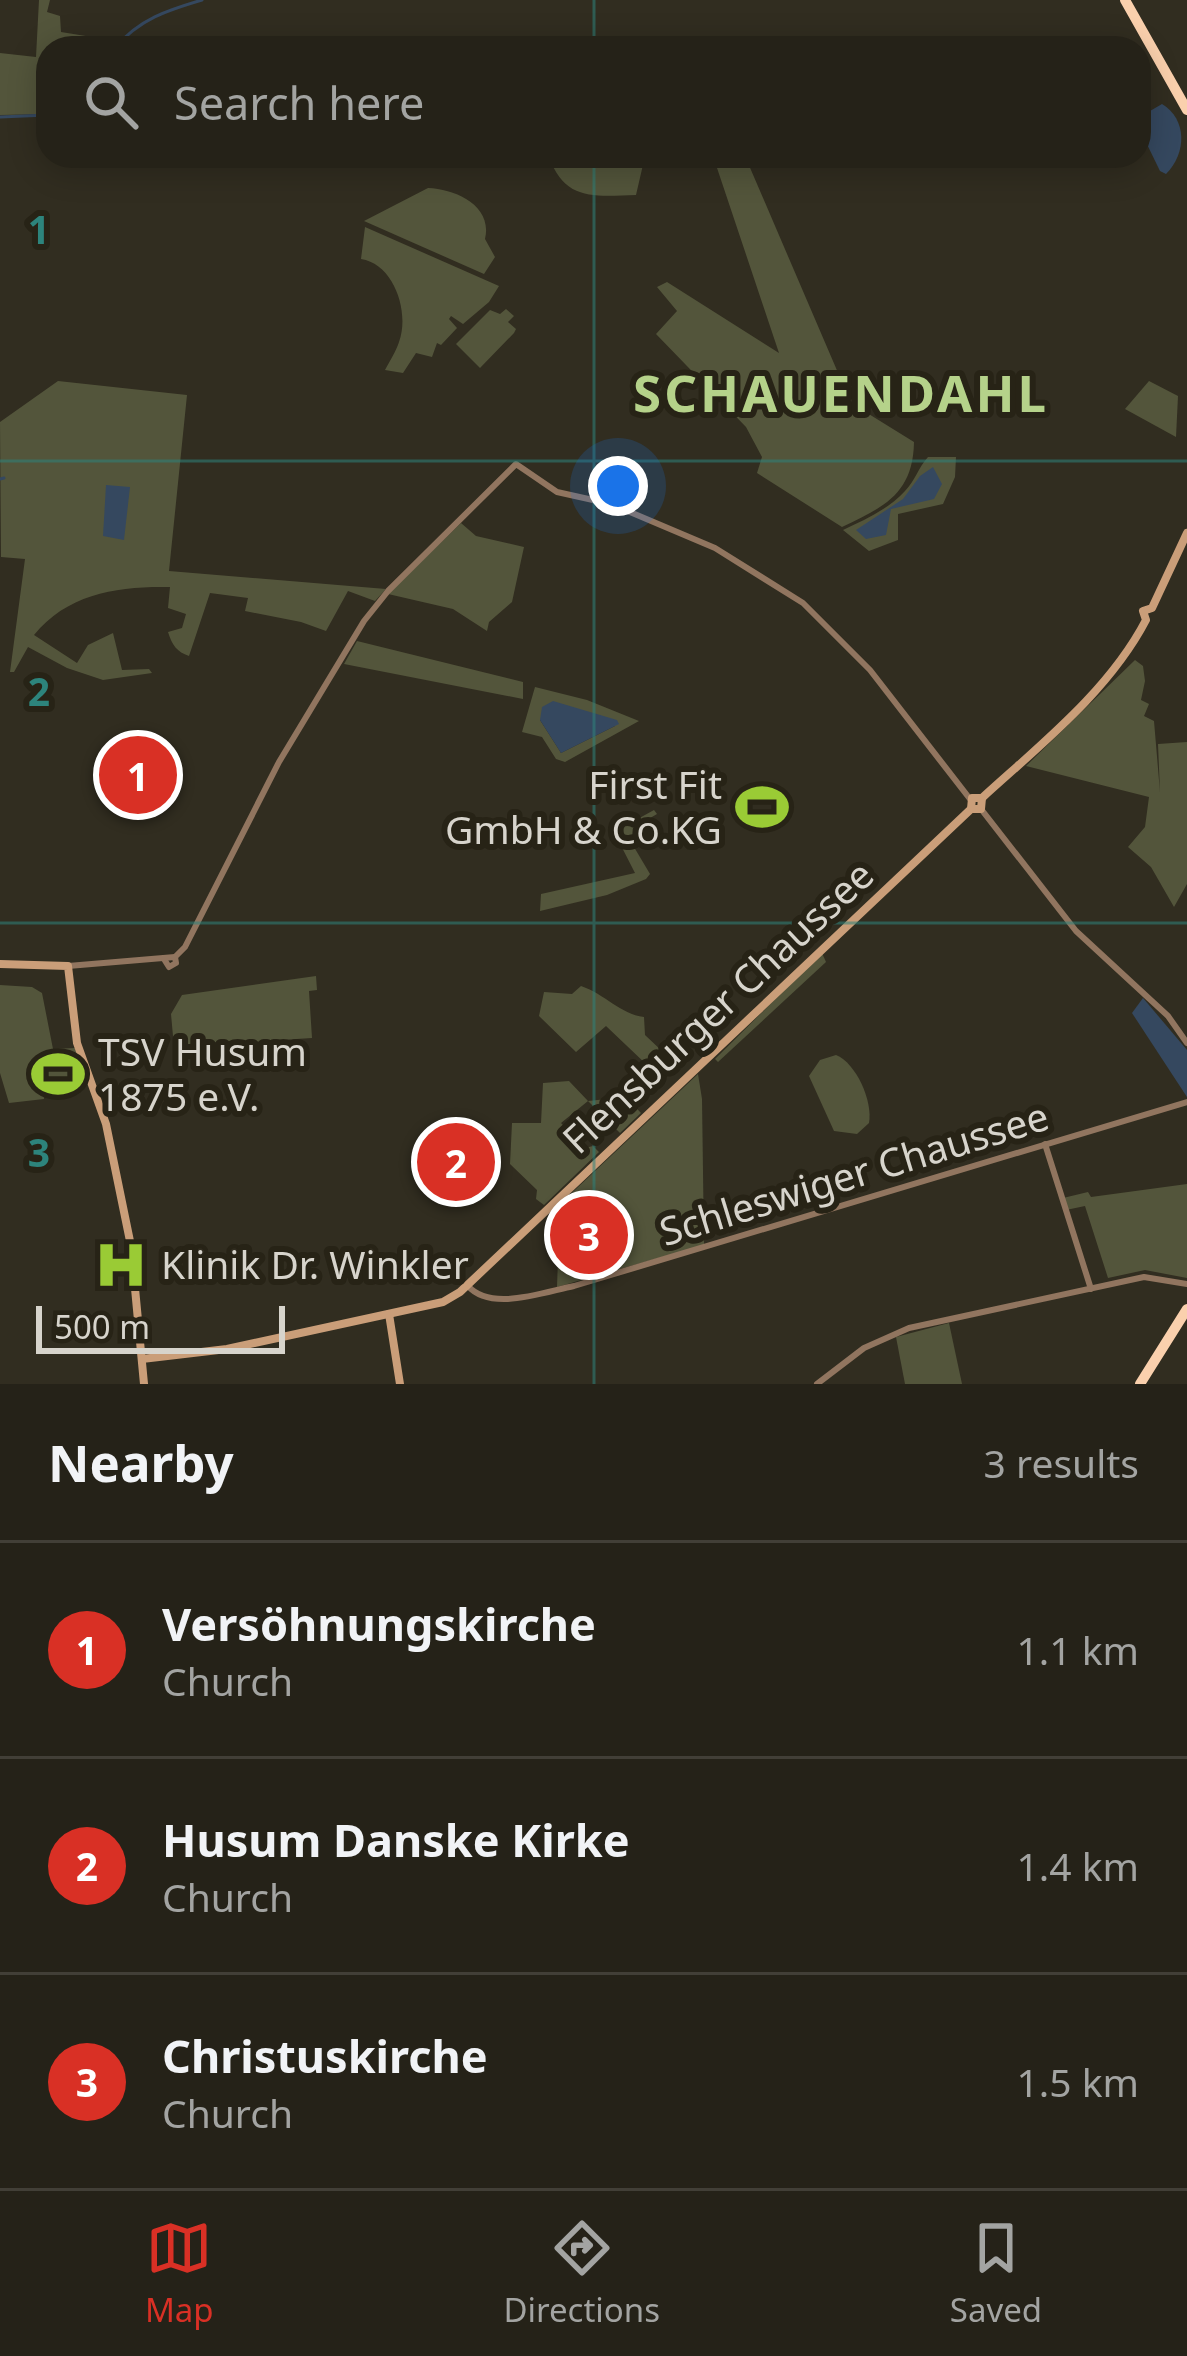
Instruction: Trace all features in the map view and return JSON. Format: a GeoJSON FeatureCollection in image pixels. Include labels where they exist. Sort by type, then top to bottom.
{"type":"FeatureCollection","features":[{"type":"Feature","properties":{"kind":"highway"},"geometry":{"type":"LineString","coordinates":[[1125,0],[1145,36]]}},
{"type":"Feature","properties":{"kind":"highway"},"geometry":{"type":"LineString","coordinates":[[1151,46],[1187,110]]}},
{"type":"Feature","properties":{"kind":"highway"},"geometry":{"type":"LineString","coordinates":[[1140,1384],[1187,1309]]}},
{"type":"Feature","properties":{"kind":"main road","name":"Flensburger Chaussee"},"geometry":{"type":"LineString","coordinates":[[468,1286],[1111,673],[1146,620],[1156,616],[1152,608],[1187,533]]}},
{"type":"Feature","properties":{"kind":"main road"},"geometry":{"type":"LineString","coordinates":[[0,964],[65,969],[77,1042],[105,1121],[123,1200],[144,1384]]}},
{"type":"Feature","properties":{"kind":"main road"},"geometry":{"type":"LineString","coordinates":[[142,1359],[227,1349],[333,1327],[443,1302],[468,1286]]}},
{"type":"Feature","properties":{"kind":"main road"},"geometry":{"type":"LineString","coordinates":[[389,1313],[400,1384]]}},
{"type":"Feature","properties":{"kind":"street"},"geometry":{"type":"LineString","coordinates":[[65,969],[155,957],[172,967],[288,747],[362,624],[388,591],[516,464],[557,492],[610,504],[715,548],[803,604],[870,670],[1076,931],[1168,1016],[1187,1043]]}},
{"type":"Feature","properties":{"kind":"street","name":"Schleswiger Chaussee"},"geometry":{"type":"LineString","coordinates":[[468,1286],[478,1296],[495,1299],[574,1286],[1187,1102]]}},
{"type":"Feature","properties":{"kind":"street"},"geometry":{"type":"LineString","coordinates":[[1045,1144],[1091,1288]]}},
{"type":"Feature","properties":{"kind":"street"},"geometry":{"type":"LineString","coordinates":[[817,1384],[864,1348],[909,1328],[1144,1277],[1187,1283]]}},
{"type":"Feature","properties":{"kind":"green space"},"geometry":{"type":"Polygon","coordinates":[[[39,0],[50,0],[47,12],[60,16],[61,32],[86,36],[37,36],[39,0]]]}},
{"type":"Feature","properties":{"kind":"green space"},"geometry":{"type":"Polygon","coordinates":[[[0,53],[36,57],[36,114],[0,115],[0,53]]]}},
{"type":"Feature","properties":{"kind":"green space"},"geometry":{"type":"Polygon","coordinates":[[[642,168],[636,195],[608,196],[573,189],[555,171],[642,168]]]}},
{"type":"Feature","properties":{"kind":"green space"},"geometry":{"type":"Polygon","coordinates":[[[717,168],[750,168],[851,403],[914,442],[908,474],[893,497],[842,527],[757,473],[762,457],[746,427],[656,334],[677,311],[657,287],[667,282],[779,353],[717,168]]]}},
{"type":"Feature","properties":{"kind":"green space"},"geometry":{"type":"Polygon","coordinates":[[[428,188],[460,196],[478,209],[495,257],[484,274],[364,221],[428,188]]]}},
{"type":"Feature","properties":{"kind":"green space"},"geometry":{"type":"Polygon","coordinates":[[[365,227],[499,286],[489,302],[463,324],[451,316],[457,328],[441,345],[437,343],[432,357],[416,353],[403,373],[385,370],[402,330],[401,304],[382,270],[361,259],[365,227]]]}},
{"type":"Feature","properties":{"kind":"green space"},"geometry":{"type":"Polygon","coordinates":[[[506,309],[514,316],[508,322],[516,329],[480,368],[456,344],[490,310],[500,314],[506,309]]]}},
{"type":"Feature","properties":{"kind":"green space"},"geometry":{"type":"Polygon","coordinates":[[[58,381],[187,395],[169,571],[386,589],[375,601],[348,591],[326,631],[245,611],[248,598],[210,593],[189,656],[176,647],[168,632],[182,628],[186,614],[168,608],[170,587],[114,591],[62,610],[34,635],[77,663],[88,645],[113,633],[122,670],[149,669],[152,673],[103,680],[28,647],[10,672],[25,559],[1,557],[0,422],[58,381]]]}},
{"type":"Feature","properties":{"kind":"green space"},"geometry":{"type":"Polygon","coordinates":[[[1149,381],[1178,396],[1176,437],[1125,409],[1149,381]]]}},
{"type":"Feature","properties":{"kind":"green space"},"geometry":{"type":"Polygon","coordinates":[[[928,457],[956,457],[955,477],[943,504],[898,514],[898,540],[869,551],[843,530],[899,497],[928,457]]]}},
{"type":"Feature","properties":{"kind":"green space"},"geometry":{"type":"Polygon","coordinates":[[[461,523],[476,536],[524,547],[512,602],[489,622],[487,631],[453,609],[388,594],[461,523]]]}},
{"type":"Feature","properties":{"kind":"green space"},"geometry":{"type":"Polygon","coordinates":[[[357,641],[523,682],[523,699],[344,664],[357,641]]]}},
{"type":"Feature","properties":{"kind":"green space"},"geometry":{"type":"Polygon","coordinates":[[[1135,660],[1143,666],[1141,700],[1149,704],[1144,716],[1154,721],[1160,792],[1158,744],[1187,742],[1187,884],[1174,907],[1151,867],[1128,847],[1145,827],[1149,797],[1026,766],[1135,660]]]}},
{"type":"Feature","properties":{"kind":"green space"},"geometry":{"type":"Polygon","coordinates":[[[535,687],[587,700],[639,721],[565,762],[556,759],[542,737],[522,732],[535,687]],[[540,720],[561,753],[615,726],[540,720]]]}},
{"type":"Feature","properties":{"kind":"green space"},"geometry":{"type":"Polygon","coordinates":[[[654,810],[657,814],[640,824],[645,834],[631,842],[650,874],[646,879],[607,895],[540,911],[541,894],[635,873],[614,832],[654,810]]]}},
{"type":"Feature","properties":{"kind":"green space"},"geometry":{"type":"Polygon","coordinates":[[[822,953],[826,962],[718,1062],[715,1059],[822,953]]]}},
{"type":"Feature","properties":{"kind":"green space"},"geometry":{"type":"Polygon","coordinates":[[[316,976],[317,990],[309,991],[312,1038],[174,1047],[171,1014],[182,995],[316,976]]]}},
{"type":"Feature","properties":{"kind":"green space"},"geometry":{"type":"Polygon","coordinates":[[[0,985],[32,987],[42,993],[53,1049],[75,1048],[86,1078],[43,1086],[44,1099],[9,1103],[0,1073],[0,985]]]}},
{"type":"Feature","properties":{"kind":"green space"},"geometry":{"type":"Polygon","coordinates":[[[581,986],[644,1017],[645,1035],[663,1052],[647,1065],[606,1026],[576,1052],[539,1016],[544,992],[572,994],[581,986]]]}},
{"type":"Feature","properties":{"kind":"green space"},"geometry":{"type":"Polygon","coordinates":[[[836,1055],[856,1074],[868,1104],[869,1123],[857,1134],[834,1131],[809,1076],[820,1060],[836,1055]]]}},
{"type":"Feature","properties":{"kind":"green space"},"geometry":{"type":"Polygon","coordinates":[[[698,1074],[704,1245],[557,1287],[560,1204],[698,1074]]]}},
{"type":"Feature","properties":{"kind":"green space"},"geometry":{"type":"Polygon","coordinates":[[[569,1081],[588,1101],[561,1123],[585,1148],[593,1146],[599,1152],[544,1205],[536,1199],[537,1190],[510,1164],[512,1123],[541,1123],[543,1083],[569,1081]]]}},
{"type":"Feature","properties":{"kind":"green space"},"geometry":{"type":"Polygon","coordinates":[[[626,1097],[641,1113],[620,1133],[588,1101],[626,1097]]]}},
{"type":"Feature","properties":{"kind":"green space"},"geometry":{"type":"Polygon","coordinates":[[[1187,1184],[1187,1278],[1145,1270],[1108,1278],[1085,1206],[1066,1210],[1063,1198],[1088,1192],[1091,1197],[1187,1184]]]}},
{"type":"Feature","properties":{"kind":"green space"},"geometry":{"type":"Polygon","coordinates":[[[949,1323],[962,1384],[905,1384],[896,1337],[949,1323]]]}},
{"type":"Feature","properties":{"kind":"water"},"geometry":{"type":"Polygon","coordinates":[[[1162,104],[1180,127],[1181,147],[1166,174],[1151,153],[1151,110],[1162,104]]]}},
{"type":"Feature","properties":{"kind":"water"},"geometry":{"type":"Polygon","coordinates":[[[933,467],[942,484],[934,499],[891,509],[886,535],[866,539],[856,530],[903,499],[933,467]]]}},
{"type":"Feature","properties":{"kind":"water"},"geometry":{"type":"Polygon","coordinates":[[[106,485],[130,487],[124,540],[103,536],[106,485]]]}},
{"type":"Feature","properties":{"kind":"water"},"geometry":{"type":"Polygon","coordinates":[[[553,701],[619,724],[561,753],[540,720],[542,707],[553,701]]]}},
{"type":"Feature","properties":{"kind":"water"},"geometry":{"type":"Polygon","coordinates":[[[1143,998],[1187,1050],[1187,1097],[1132,1013],[1143,998]]]}},
{"type":"Feature","properties":{"kind":"waterway"},"geometry":{"type":"LineString","coordinates":[[127,36],[166,12],[202,0]]}},
{"type":"Feature","properties":{"kind":"waterway"},"geometry":{"type":"LineString","coordinates":[[0,117],[36,116]]}},
{"type":"Feature","properties":{"kind":"waterway"},"geometry":{"type":"LineString","coordinates":[[0,479],[4,478]]}},
{"type":"Feature","properties":{"kind":"place","name":"Versöhnungskirche"},"geometry":{"type":"Point","coordinates":[138,775]}},
{"type":"Feature","properties":{"kind":"place","name":"First Fit GmbH & Co.KG"},"geometry":{"type":"Point","coordinates":[762,807]}},
{"type":"Feature","properties":{"kind":"place","name":"TSV Husum 1875 e.V."},"geometry":{"type":"Point","coordinates":[58,1074]}},
{"type":"Feature","properties":{"kind":"place","name":"Husum Danske Kirke"},"geometry":{"type":"Point","coordinates":[456,1162]}},
{"type":"Feature","properties":{"kind":"place","name":"Christuskirche"},"geometry":{"type":"Point","coordinates":[589,1235]}},
{"type":"Feature","properties":{"kind":"place","name":"Klinik Dr. Winkler"},"geometry":{"type":"Point","coordinates":[121,1265]}},
{"type":"Feature","properties":{"kind":"district","name":"SCHAUENDAHL"},"geometry":{"type":"Point","coordinates":[841,394]}}]}
